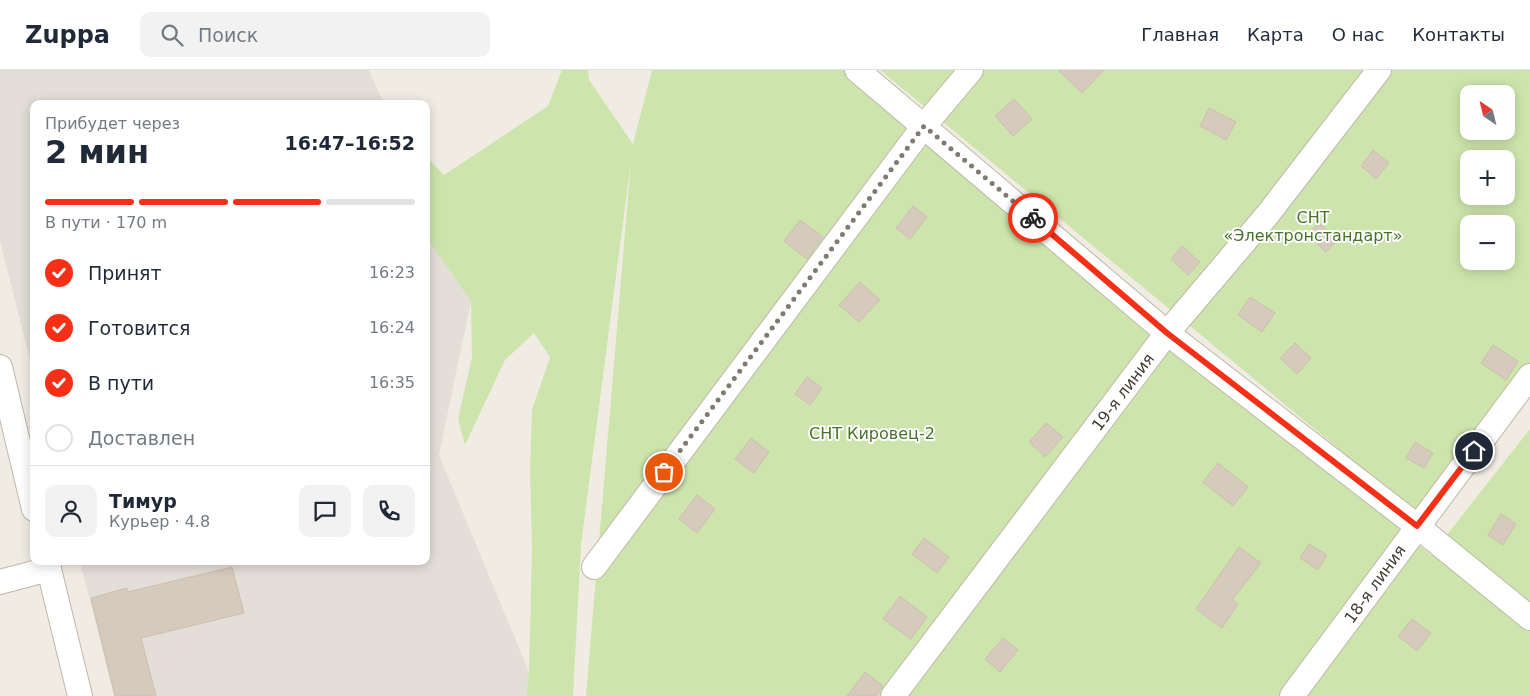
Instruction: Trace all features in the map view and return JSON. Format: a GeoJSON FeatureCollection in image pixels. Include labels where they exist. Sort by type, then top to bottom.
{"type":"FeatureCollection","features":[{"type":"Feature","properties":{"kind":"street"},"geometry":{"type":"LineString","coordinates":[[857,70],[1167,333],[1417,526],[1530,618]]}},
{"type":"Feature","properties":{"kind":"street"},"geometry":{"type":"LineString","coordinates":[[594,567],[924,126],[971,70]]}},
{"type":"Feature","properties":{"kind":"street","name":"19-я линия"},"geometry":{"type":"LineString","coordinates":[[893,696],[1167,333],[1268,214],[1379,70]]}},
{"type":"Feature","properties":{"kind":"street"},"geometry":{"type":"LineString","coordinates":[[0,367],[30,492]]}},
{"type":"Feature","properties":{"kind":"street","name":"18-я линия"},"geometry":{"type":"LineString","coordinates":[[1292,696],[1530,376]]}},
{"type":"Feature","properties":{"kind":"street"},"geometry":{"type":"LineString","coordinates":[[0,582],[48,565],[80,696]]}},
{"type":"Feature","properties":{"kind":"shaded area"},"geometry":{"type":"Polygon","coordinates":[[[0,70],[369,70],[382,100],[30,100],[30,360],[0,241],[0,70]]]}},
{"type":"Feature","properties":{"kind":"shaded area"},"geometry":{"type":"Polygon","coordinates":[[[430,209],[471,301],[439,455],[529,672],[526,696],[114,696],[81,565],[430,565],[430,209]]]}},
{"type":"Feature","properties":{"kind":"green space","name":"СНТ Кировец-2"},"geometry":{"type":"Polygon","coordinates":[[[562,70],[588,70],[589,80],[633,144],[652,70],[847,70],[1431,555],[1530,429],[1530,696],[586,696],[631,161],[581,545],[573,696],[526,696],[529,672],[532,548],[530,467],[532,410],[550,357],[534,333],[505,360],[465,445],[458,419],[472,357],[471,301],[430,243],[430,160],[444,175],[548,106],[562,70]]]}},
{"type":"Feature","properties":{"kind":"green space","name":"СНТ «Электронстандарт»"},"geometry":{"type":"Polygon","coordinates":[[[880,70],[1530,70],[1530,381],[1426,521],[880,70]]]}},
{"type":"Feature","properties":{"kind":"building"},"geometry":{"type":"Polygon","coordinates":[[[1058,70],[1104,70],[1082,93],[1058,70]]]}},
{"type":"Feature","properties":{"kind":"building"},"geometry":{"type":"Polygon","coordinates":[[[1014,99],[1032,119],[1013,136],[995,116],[1014,99]]]}},
{"type":"Feature","properties":{"kind":"building"},"geometry":{"type":"Polygon","coordinates":[[[1209,108],[1236,122],[1226,140],[1200,126],[1209,108]]]}},
{"type":"Feature","properties":{"kind":"building"},"geometry":{"type":"Polygon","coordinates":[[[1373,150],[1389,163],[1376,179],[1361,166],[1373,150]]]}},
{"type":"Feature","properties":{"kind":"building"},"geometry":{"type":"Polygon","coordinates":[[[913,206],[927,217],[910,239],[896,228],[913,206]]]}},
{"type":"Feature","properties":{"kind":"building"},"geometry":{"type":"Polygon","coordinates":[[[800,220],[823,237],[807,259],[784,241],[800,220]]]}},
{"type":"Feature","properties":{"kind":"building"},"geometry":{"type":"Polygon","coordinates":[[[1319,223],[1338,240],[1326,252],[1307,235],[1319,223]]]}},
{"type":"Feature","properties":{"kind":"building"},"geometry":{"type":"Polygon","coordinates":[[[1182,246],[1200,262],[1188,275],[1171,259],[1182,246]]]}},
{"type":"Feature","properties":{"kind":"building"},"geometry":{"type":"Polygon","coordinates":[[[860,282],[880,300],[859,322],[839,305],[860,282]]]}},
{"type":"Feature","properties":{"kind":"building"},"geometry":{"type":"Polygon","coordinates":[[[1250,297],[1275,313],[1262,332],[1238,315],[1250,297]]]}},
{"type":"Feature","properties":{"kind":"building"},"geometry":{"type":"Polygon","coordinates":[[[1295,343],[1311,358],[1297,374],[1280,358],[1295,343]]]}},
{"type":"Feature","properties":{"kind":"building"},"geometry":{"type":"Polygon","coordinates":[[[1493,345],[1518,361],[1506,380],[1481,363],[1493,345]]]}},
{"type":"Feature","properties":{"kind":"building"},"geometry":{"type":"Polygon","coordinates":[[[807,377],[822,388],[810,405],[795,394],[807,377]]]}},
{"type":"Feature","properties":{"kind":"building"},"geometry":{"type":"Polygon","coordinates":[[[1046,423],[1063,437],[1045,457],[1029,442],[1046,423]]]}},
{"type":"Feature","properties":{"kind":"building"},"geometry":{"type":"Polygon","coordinates":[[[751,438],[769,452],[754,473],[735,459],[751,438]]]}},
{"type":"Feature","properties":{"kind":"building"},"geometry":{"type":"Polygon","coordinates":[[[1415,442],[1433,453],[1424,468],[1406,458],[1415,442]]]}},
{"type":"Feature","properties":{"kind":"building"},"geometry":{"type":"Polygon","coordinates":[[[1218,463],[1248,487],[1233,506],[1203,482],[1218,463]]]}},
{"type":"Feature","properties":{"kind":"building"},"geometry":{"type":"Polygon","coordinates":[[[697,495],[715,509],[697,533],[679,519],[697,495]]]}},
{"type":"Feature","properties":{"kind":"building"},"geometry":{"type":"Polygon","coordinates":[[[1501,514],[1516,524],[1503,545],[1488,535],[1501,514]]]}},
{"type":"Feature","properties":{"kind":"building"},"geometry":{"type":"Polygon","coordinates":[[[924,538],[949,557],[937,573],[912,554],[924,538]]]}},
{"type":"Feature","properties":{"kind":"building"},"geometry":{"type":"Polygon","coordinates":[[[1309,544],[1327,555],[1318,570],[1300,558],[1309,544]]]}},
{"type":"Feature","properties":{"kind":"building"},"geometry":{"type":"Polygon","coordinates":[[[1239,547],[1261,563],[1232,600],[1238,604],[1222,628],[1196,609],[1239,547]]]}},
{"type":"Feature","properties":{"kind":"building"},"geometry":{"type":"Polygon","coordinates":[[[232,567],[244,613],[141,638],[156,696],[115,696],[91,598],[127,588],[128,592],[232,567]]]}},
{"type":"Feature","properties":{"kind":"building"},"geometry":{"type":"Polygon","coordinates":[[[900,596],[927,617],[911,639],[883,619],[900,596]]]}},
{"type":"Feature","properties":{"kind":"building"},"geometry":{"type":"Polygon","coordinates":[[[1412,619],[1431,633],[1417,651],[1398,636],[1412,619]]]}},
{"type":"Feature","properties":{"kind":"building"},"geometry":{"type":"Polygon","coordinates":[[[1003,638],[1018,650],[1000,672],[985,659],[1003,638]]]}},
{"type":"Feature","properties":{"kind":"building"},"geometry":{"type":"Polygon","coordinates":[[[865,672],[883,686],[876,696],[847,696],[865,672]]]}},
{"type":"Feature","properties":{"kind":"way so far"},"geometry":{"type":"LineString","coordinates":[[664,472],[924,126],[1033,218]]}},
{"type":"Feature","properties":{"kind":"route"},"geometry":{"type":"LineString","coordinates":[[1033,218],[1167,333],[1417,526],[1474,451]]}}]}
